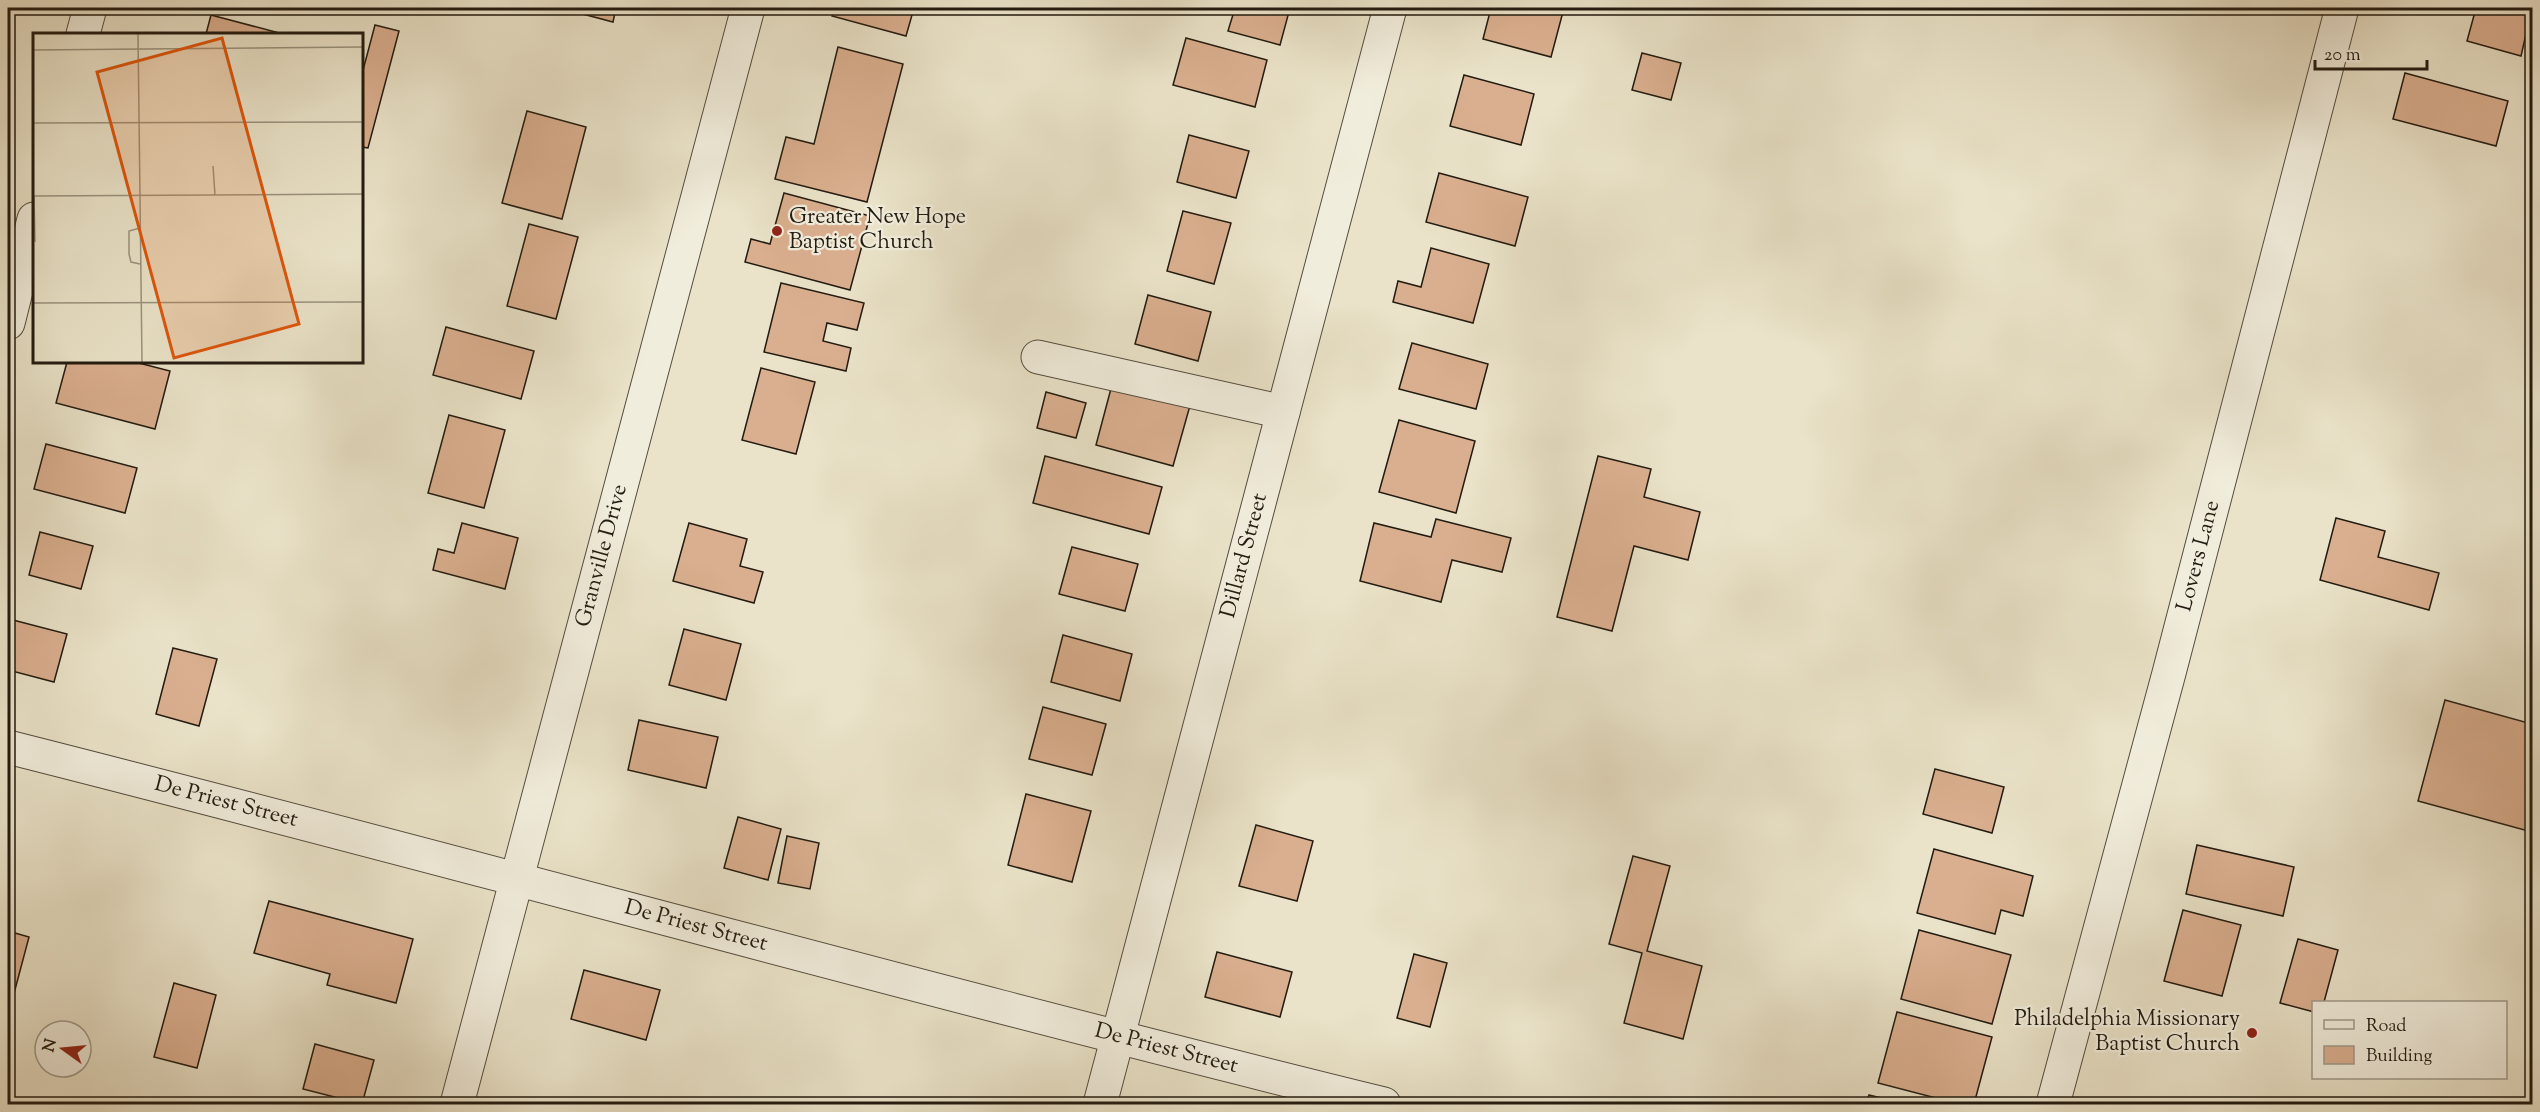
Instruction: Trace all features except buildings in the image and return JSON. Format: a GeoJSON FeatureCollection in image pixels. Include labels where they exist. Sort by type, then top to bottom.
{"type":"FeatureCollection","features":[{"type":"Feature","properties":{"kind":"street"},"geometry":{"type":"LineString","coordinates":[[82,33],[90,8]]}},
{"type":"Feature","properties":{"kind":"street","name":"Granville Drive"},"geometry":{"type":"LineString","coordinates":[[457,1104],[748,8]]}},
{"type":"Feature","properties":{"kind":"street","name":"Dillard Street"},"geometry":{"type":"LineString","coordinates":[[1100,1104],[1390,8]]}},
{"type":"Feature","properties":{"kind":"street","name":"Lovers Lane"},"geometry":{"type":"LineString","coordinates":[[2053,1104],[2169,673],[2342,8]]}},
{"type":"Feature","properties":{"kind":"street"},"geometry":{"type":"LineString","coordinates":[[8,323],[33,223]]}},
{"type":"Feature","properties":{"kind":"street"},"geometry":{"type":"LineString","coordinates":[[1038,357],[1283,412]]}},
{"type":"Feature","properties":{"kind":"street","name":"De Priest Street"},"geometry":{"type":"LineString","coordinates":[[8,747],[1118,1039],[1384,1104]]}},
{"type":"Feature","properties":{"kind":"place","name":"Greater New Hope Baptist Church"},"geometry":{"type":"Point","coordinates":[777,231]}},
{"type":"Feature","properties":{"kind":"place","name":"Philadelphia Missionary Baptist Church"},"geometry":{"type":"Point","coordinates":[2252,1033]}}]}
